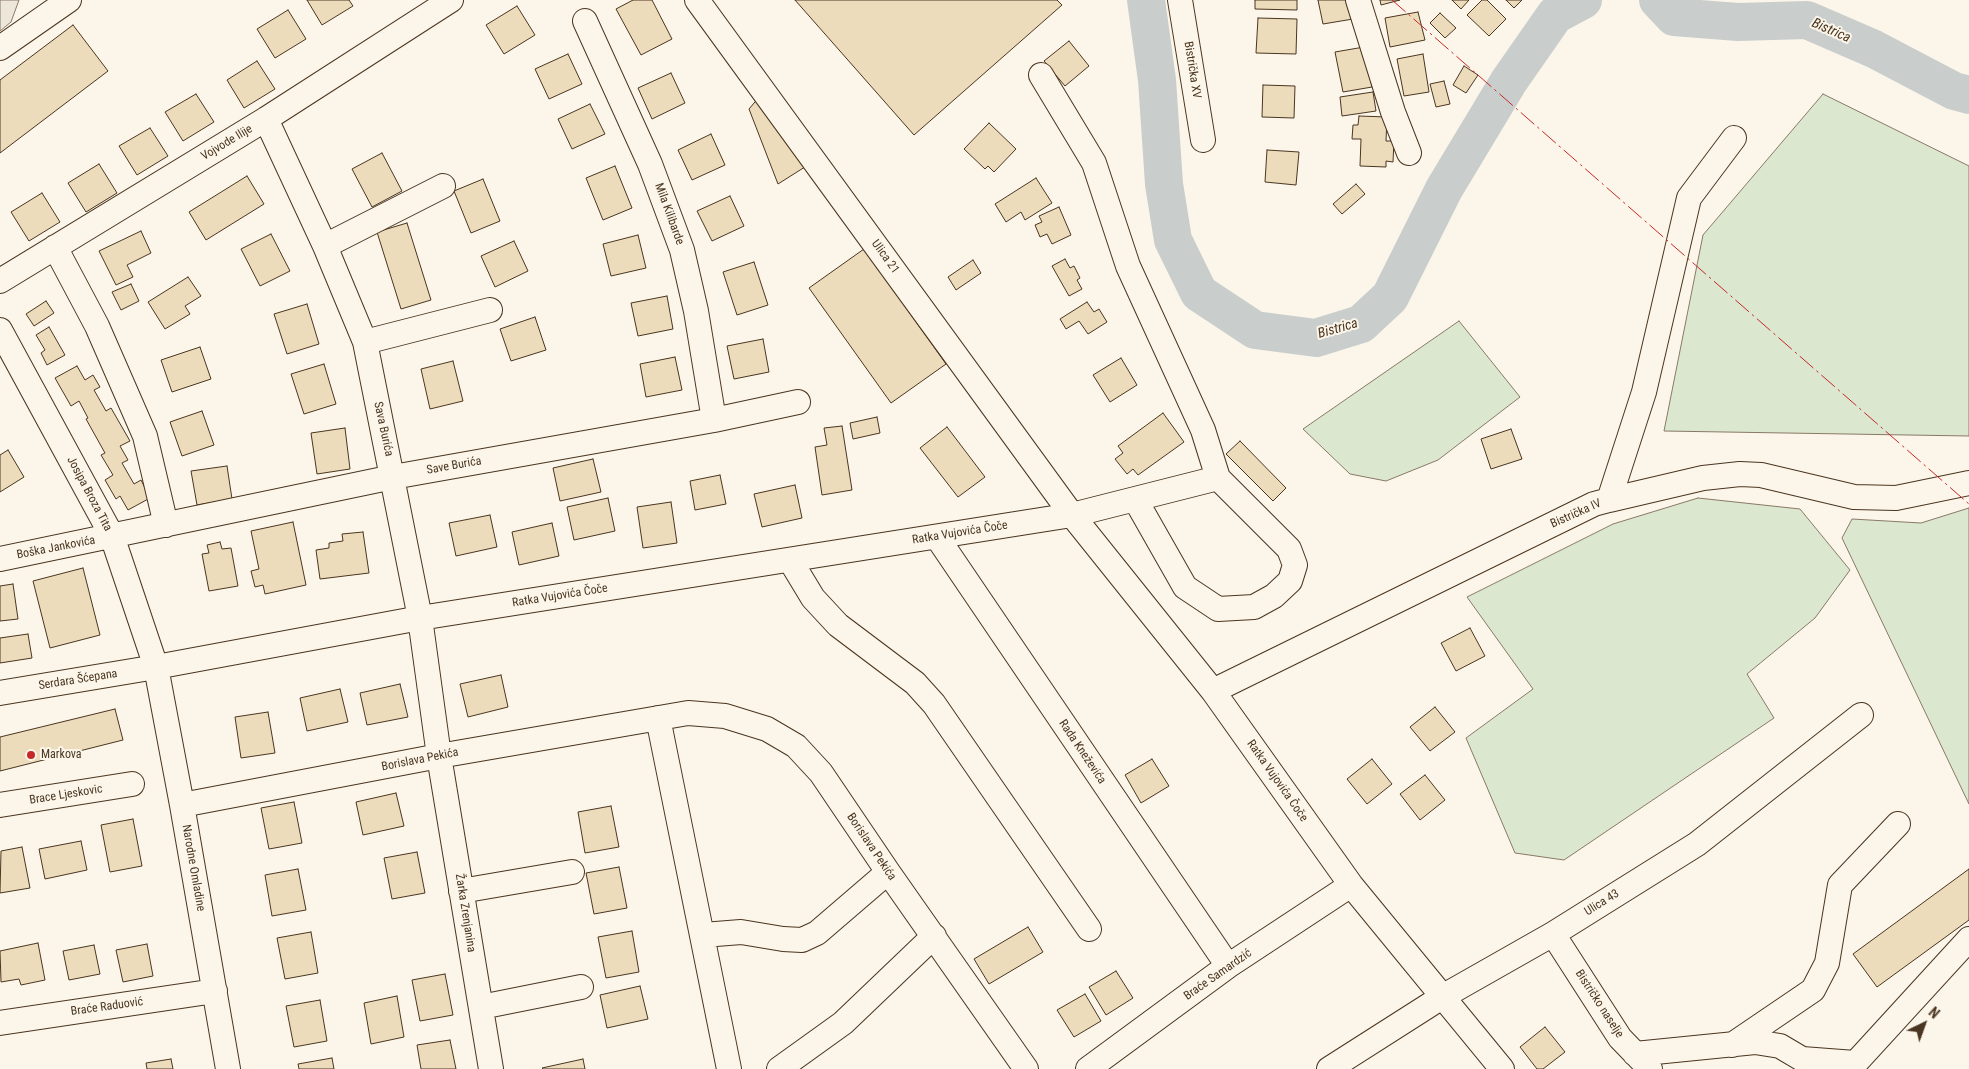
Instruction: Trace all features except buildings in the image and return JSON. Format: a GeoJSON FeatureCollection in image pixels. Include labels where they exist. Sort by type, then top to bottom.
{"type":"FeatureCollection","features":[{"type":"Feature","properties":{"kind":"street"},"geometry":{"type":"LineString","coordinates":[[0,48],[69,0]]}},
{"type":"Feature","properties":{"kind":"street","name":"Vojvode Ilije"},"geometry":{"type":"LineString","coordinates":[[0,280],[266,119],[451,0]]}},
{"type":"Feature","properties":{"kind":"street","name":"Ulica 21"},"geometry":{"type":"LineString","coordinates":[[697,0],[1072,515]]}},
{"type":"Feature","properties":{"kind":"street","name":"Bistrička XV"},"geometry":{"type":"LineString","coordinates":[[1180,0],[1203,140]]}},
{"type":"Feature","properties":{"kind":"street"},"geometry":{"type":"LineString","coordinates":[[1358,0],[1393,112],[1409,153]]}},
{"type":"Feature","properties":{"kind":"street","name":"Mila Kilibarde"},"geometry":{"type":"LineString","coordinates":[[585,21],[650,164],[682,250],[696,311],[714,420]]}},
{"type":"Feature","properties":{"kind":"street"},"geometry":{"type":"LineString","coordinates":[[1041,75],[1094,163],[1128,266],[1204,430],[1218,478],[1289,549],[1295,565],[1290,581],[1274,596],[1254,607],[1218,609],[1185,587],[1136,499]]}},
{"type":"Feature","properties":{"kind":"street","name":"Sava Burića"},"geometry":{"type":"LineString","coordinates":[[266,119],[325,246],[365,342],[420,618],[439,756]]}},
{"type":"Feature","properties":{"kind":"street"},"geometry":{"type":"LineString","coordinates":[[1609,500],[1644,392],[1689,198],[1734,138]]}},
{"type":"Feature","properties":{"kind":"street"},"geometry":{"type":"LineString","coordinates":[[325,246],[443,186]]}},
{"type":"Feature","properties":{"kind":"street"},"geometry":{"type":"LineString","coordinates":[[55,247],[97,326],[146,436],[166,525]]}},
{"type":"Feature","properties":{"kind":"street"},"geometry":{"type":"LineString","coordinates":[[365,342],[490,310]]}},
{"type":"Feature","properties":{"kind":"street","name":"Josipa Broza Tita"},"geometry":{"type":"LineString","coordinates":[[0,330],[112,536],[156,667]]}},
{"type":"Feature","properties":{"kind":"street","name":"Save Burića"},"geometry":{"type":"LineString","coordinates":[[112,536],[393,477],[714,420],[798,402]]}},
{"type":"Feature","properties":{"kind":"street","name":"Bistrička IV"},"geometry":{"type":"LineString","coordinates":[[1214,691],[1594,504],[1703,478],[1740,474],[1761,475],[1854,497],[1896,498],[1969,483]]}},
{"type":"Feature","properties":{"kind":"street"},"geometry":{"type":"LineString","coordinates":[[1072,515],[1218,478]]}},
{"type":"Feature","properties":{"kind":"street","name":"Ratka Vujovića Čoče"},"geometry":{"type":"LineString","coordinates":[[156,667],[420,618],[1072,515],[1214,691],[1351,885],[1502,1069]]}},
{"type":"Feature","properties":{"kind":"street","name":"Boška Jankovića"},"geometry":{"type":"LineString","coordinates":[[0,559],[112,536]]}},
{"type":"Feature","properties":{"kind":"street","name":"Rada Kneževića"},"geometry":{"type":"LineString","coordinates":[[937,537],[1228,966]]}},
{"type":"Feature","properties":{"kind":"street"},"geometry":{"type":"LineString","coordinates":[[790,560],[813,598],[838,625],[915,683],[934,704],[1089,929]]}},
{"type":"Feature","properties":{"kind":"street","name":"Serdara Šćepana"},"geometry":{"type":"LineString","coordinates":[[0,693],[156,667]]}},
{"type":"Feature","properties":{"kind":"street","name":"Narodne Omladine"},"geometry":{"type":"LineString","coordinates":[[156,667],[228,1069]]}},
{"type":"Feature","properties":{"kind":"street","name":"Borislava Pekića"},"geometry":{"type":"LineString","coordinates":[[182,805],[439,756],[688,713],[725,716],[767,730],[796,746],[821,773],[1026,1069]]}},
{"type":"Feature","properties":{"kind":"street","name":"Ulica 43"},"geometry":{"type":"LineString","coordinates":[[1329,1069],[1442,997],[1553,934],[1697,844],[1861,715]]}},
{"type":"Feature","properties":{"kind":"street"},"geometry":{"type":"LineString","coordinates":[[658,718],[729,1069]]}},
{"type":"Feature","properties":{"kind":"street","name":"Žarka Zrenjanina"},"geometry":{"type":"LineString","coordinates":[[439,756],[491,1069]]}},
{"type":"Feature","properties":{"kind":"street","name":"Brace Ljeskovic"},"geometry":{"type":"LineString","coordinates":[[0,805],[132,784]]}},
{"type":"Feature","properties":{"kind":"street"},"geometry":{"type":"LineString","coordinates":[[1732,1045],[1813,990],[1827,963],[1840,885],[1898,824]]}},
{"type":"Feature","properties":{"kind":"street"},"geometry":{"type":"LineString","coordinates":[[461,891],[572,872]]}},
{"type":"Feature","properties":{"kind":"street"},"geometry":{"type":"LineString","coordinates":[[703,935],[741,932],[802,940],[817,933],[888,872]]}},
{"type":"Feature","properties":{"kind":"street","name":"Braće Samardzić"},"geometry":{"type":"LineString","coordinates":[[1088,1069],[1228,966],[1351,885]]}},
{"type":"Feature","properties":{"kind":"street","name":"Bistričko naselje"},"geometry":{"type":"LineString","coordinates":[[1553,934],[1620,1038],[1642,1061]]}},
{"type":"Feature","properties":{"kind":"street"},"geometry":{"type":"LineString","coordinates":[[779,1069],[843,1022],[934,936]]}},
{"type":"Feature","properties":{"kind":"street"},"geometry":{"type":"LineString","coordinates":[[1642,1061],[1755,1042],[1780,1046],[1804,1064],[1852,1066],[1969,939]]}},
{"type":"Feature","properties":{"kind":"street"},"geometry":{"type":"LineString","coordinates":[[481,1007],[581,986]]}},
{"type":"Feature","properties":{"kind":"street","name":"Braće Raduović"},"geometry":{"type":"LineString","coordinates":[[0,1023],[215,992]]}},
{"type":"Feature","properties":{"kind":"green space"},"geometry":{"type":"Polygon","coordinates":[[[1823,94],[1969,166],[1969,436],[1664,431],[1703,235],[1823,94]]]}},
{"type":"Feature","properties":{"kind":"green space"},"geometry":{"type":"Polygon","coordinates":[[[1459,321],[1520,397],[1438,460],[1386,481],[1350,474],[1303,429],[1459,321]]]}},
{"type":"Feature","properties":{"kind":"green space"},"geometry":{"type":"Polygon","coordinates":[[[1698,498],[1800,509],[1850,570],[1815,618],[1747,674],[1774,718],[1564,860],[1515,853],[1466,738],[1533,689],[1467,597],[1613,524],[1698,498]]]}},
{"type":"Feature","properties":{"kind":"green space"},"geometry":{"type":"Polygon","coordinates":[[[1969,508],[1969,804],[1842,538],[1852,519],[1921,523],[1969,508]]]}},
{"type":"Feature","properties":{"kind":"shaded area"},"geometry":{"type":"Polygon","coordinates":[[[0,0],[19,0],[11,22],[0,31],[0,0]]]}},
{"type":"Feature","properties":{"kind":"waterway","name":"Bistrica"},"geometry":{"type":"LineString","coordinates":[[1146,0],[1157,80],[1164,184],[1173,240],[1199,293],[1255,330],[1316,338],[1361,324],[1390,297],[1444,189],[1509,81],[1555,15],[1583,0]]}},
{"type":"Feature","properties":{"kind":"waterway","name":"Bistrica"},"geometry":{"type":"LineString","coordinates":[[1658,0],[1674,17],[1738,22],[1807,20],[1874,49],[1954,91],[1969,95]]}},
{"type":"Feature","properties":{"kind":"power"},"geometry":{"type":"LineString","coordinates":[[1392,0],[1969,504]]}},
{"type":"Feature","properties":{"kind":"place","name":"Markova"},"geometry":{"type":"Point","coordinates":[31,755]}}]}
